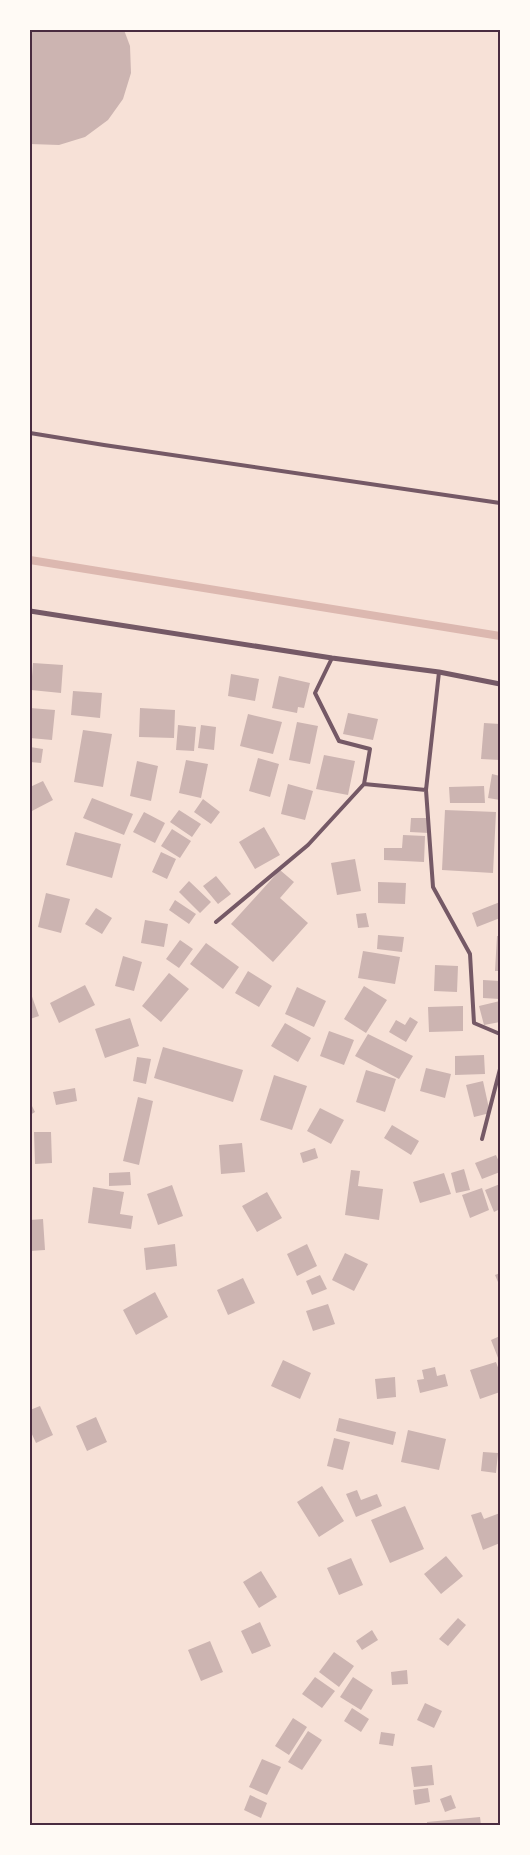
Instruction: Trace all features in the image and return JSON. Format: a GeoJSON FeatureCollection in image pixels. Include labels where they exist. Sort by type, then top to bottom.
{"type":"FeatureCollection","features":[{"type":"Feature","properties":{"kind":"street"},"geometry":{"type":"LineString","coordinates":[[30,611],[332,658],[439,672],[500,684]]}},
{"type":"Feature","properties":{"kind":"lane"},"geometry":{"type":"LineString","coordinates":[[30,433],[500,502]]}},
{"type":"Feature","properties":{"kind":"lane"},"geometry":{"type":"LineString","coordinates":[[216,922],[308,845],[364,784],[370,749],[340,741],[315,694],[332,658]]}},
{"type":"Feature","properties":{"kind":"lane"},"geometry":{"type":"LineString","coordinates":[[439,672],[426,790],[433,887],[470,954],[474,1023],[500,1034]]}},
{"type":"Feature","properties":{"kind":"lane"},"geometry":{"type":"LineString","coordinates":[[364,784],[426,790]]}},
{"type":"Feature","properties":{"kind":"lane"},"geometry":{"type":"LineString","coordinates":[[482,1139],[500,1069]]}},
{"type":"Feature","properties":{"kind":"building"},"geometry":{"type":"Polygon","coordinates":[[[30,30],[124,30],[130,46],[131,73],[123,99],[108,120],[85,137],[59,145],[30,144],[30,30]]]}},
{"type":"Feature","properties":{"kind":"building"},"geometry":{"type":"Polygon","coordinates":[[[33,663],[63,665],[61,693],[31,690],[33,663]]]}},
{"type":"Feature","properties":{"kind":"building"},"geometry":{"type":"Polygon","coordinates":[[[231,674],[259,679],[255,701],[228,696],[231,674]]]}},
{"type":"Feature","properties":{"kind":"building"},"geometry":{"type":"Polygon","coordinates":[[[279,676],[310,683],[304,708],[298,707],[297,713],[272,708],[279,676]]]}},
{"type":"Feature","properties":{"kind":"building"},"geometry":{"type":"Polygon","coordinates":[[[73,691],[102,693],[100,718],[71,715],[73,691]]]}},
{"type":"Feature","properties":{"kind":"building"},"geometry":{"type":"Polygon","coordinates":[[[30,708],[55,710],[52,740],[30,738],[30,708]]]}},
{"type":"Feature","properties":{"kind":"building"},"geometry":{"type":"Polygon","coordinates":[[[140,708],[175,710],[174,738],[139,737],[140,708]]]}},
{"type":"Feature","properties":{"kind":"building"},"geometry":{"type":"Polygon","coordinates":[[[348,713],[378,719],[373,740],[343,734],[348,713]]]}},
{"type":"Feature","properties":{"kind":"building"},"geometry":{"type":"Polygon","coordinates":[[[248,714],[282,722],[273,754],[240,746],[248,714]]]}},
{"type":"Feature","properties":{"kind":"building"},"geometry":{"type":"Polygon","coordinates":[[[297,722],[318,726],[310,764],[289,760],[297,722]]]}},
{"type":"Feature","properties":{"kind":"building"},"geometry":{"type":"Polygon","coordinates":[[[484,723],[500,724],[500,760],[481,759],[484,723]]]}},
{"type":"Feature","properties":{"kind":"building"},"geometry":{"type":"Polygon","coordinates":[[[178,725],[196,727],[194,751],[176,750],[178,725]]]}},
{"type":"Feature","properties":{"kind":"building"},"geometry":{"type":"Polygon","coordinates":[[[201,725],[216,727],[214,750],[198,748],[201,725]]]}},
{"type":"Feature","properties":{"kind":"building"},"geometry":{"type":"Polygon","coordinates":[[[83,730],[112,734],[103,787],[74,782],[83,730]]]}},
{"type":"Feature","properties":{"kind":"building"},"geometry":{"type":"Polygon","coordinates":[[[30,747],[43,749],[41,763],[30,762],[30,747]]]}},
{"type":"Feature","properties":{"kind":"building"},"geometry":{"type":"Polygon","coordinates":[[[324,755],[355,761],[348,795],[316,789],[324,755]]]}},
{"type":"Feature","properties":{"kind":"building"},"geometry":{"type":"Polygon","coordinates":[[[258,758],[279,764],[270,797],[249,791],[258,758]]]}},
{"type":"Feature","properties":{"kind":"building"},"geometry":{"type":"Polygon","coordinates":[[[186,760],[208,764],[201,798],[179,793],[186,760]]]}},
{"type":"Feature","properties":{"kind":"building"},"geometry":{"type":"Polygon","coordinates":[[[137,761],[158,766],[151,801],[130,796],[137,761]]]}},
{"type":"Feature","properties":{"kind":"building"},"geometry":{"type":"Polygon","coordinates":[[[492,774],[500,776],[500,800],[488,798],[492,774]]]}},
{"type":"Feature","properties":{"kind":"building"},"geometry":{"type":"Polygon","coordinates":[[[43,781],[53,800],[30,812],[30,787],[43,781]]]}},
{"type":"Feature","properties":{"kind":"building"},"geometry":{"type":"Polygon","coordinates":[[[288,784],[313,791],[305,820],[281,814],[288,784]]]}},
{"type":"Feature","properties":{"kind":"building"},"geometry":{"type":"Polygon","coordinates":[[[484,786],[485,803],[450,803],[449,787],[484,786]]]}},
{"type":"Feature","properties":{"kind":"building"},"geometry":{"type":"Polygon","coordinates":[[[92,798],[133,814],[124,835],[83,818],[92,798]]]}},
{"type":"Feature","properties":{"kind":"building"},"geometry":{"type":"Polygon","coordinates":[[[203,799],[220,812],[211,824],[194,812],[203,799]]]}},
{"type":"Feature","properties":{"kind":"building"},"geometry":{"type":"Polygon","coordinates":[[[179,810],[201,824],[192,837],[170,822],[179,810]]]}},
{"type":"Feature","properties":{"kind":"building"},"geometry":{"type":"Polygon","coordinates":[[[445,810],[496,812],[493,873],[442,870],[445,810]]]}},
{"type":"Feature","properties":{"kind":"building"},"geometry":{"type":"Polygon","coordinates":[[[144,812],[165,823],[155,843],[133,832],[144,812]]]}},
{"type":"Feature","properties":{"kind":"building"},"geometry":{"type":"Polygon","coordinates":[[[411,818],[430,818],[429,833],[410,832],[411,818]]]}},
{"type":"Feature","properties":{"kind":"building"},"geometry":{"type":"Polygon","coordinates":[[[264,827],[280,855],[255,869],[239,842],[264,827]]]}},
{"type":"Feature","properties":{"kind":"building"},"geometry":{"type":"Polygon","coordinates":[[[172,829],[191,841],[180,858],[161,846],[172,829]]]}},
{"type":"Feature","properties":{"kind":"building"},"geometry":{"type":"Polygon","coordinates":[[[75,832],[121,844],[112,878],[66,865],[75,832]]]}},
{"type":"Feature","properties":{"kind":"building"},"geometry":{"type":"Polygon","coordinates":[[[403,835],[425,836],[424,862],[384,860],[384,848],[402,848],[403,835]]]}},
{"type":"Feature","properties":{"kind":"building"},"geometry":{"type":"Polygon","coordinates":[[[161,852],[176,859],[167,879],[152,872],[161,852]]]}},
{"type":"Feature","properties":{"kind":"building"},"geometry":{"type":"Polygon","coordinates":[[[355,859],[361,891],[337,895],[331,863],[355,859]]]}},
{"type":"Feature","properties":{"kind":"building"},"geometry":{"type":"Polygon","coordinates":[[[280,870],[294,882],[280,898],[308,923],[273,962],[231,924],[280,870]]]}},
{"type":"Feature","properties":{"kind":"building"},"geometry":{"type":"Polygon","coordinates":[[[216,876],[231,894],[218,904],[203,886],[216,876]]]}},
{"type":"Feature","properties":{"kind":"building"},"geometry":{"type":"Polygon","coordinates":[[[189,881],[211,902],[200,913],[179,892],[189,881]]]}},
{"type":"Feature","properties":{"kind":"building"},"geometry":{"type":"Polygon","coordinates":[[[378,882],[406,883],[405,904],[378,903],[378,882]]]}},
{"type":"Feature","properties":{"kind":"building"},"geometry":{"type":"Polygon","coordinates":[[[46,893],[70,899],[61,933],[38,927],[46,893]]]}},
{"type":"Feature","properties":{"kind":"building"},"geometry":{"type":"Polygon","coordinates":[[[175,900],[196,914],[189,924],[169,910],[175,900]]]}},
{"type":"Feature","properties":{"kind":"building"},"geometry":{"type":"Polygon","coordinates":[[[500,902],[500,918],[477,927],[472,913],[500,902]]]}},
{"type":"Feature","properties":{"kind":"building"},"geometry":{"type":"Polygon","coordinates":[[[96,908],[112,918],[102,934],[85,924],[96,908]]]}},
{"type":"Feature","properties":{"kind":"building"},"geometry":{"type":"Polygon","coordinates":[[[366,913],[369,927],[358,928],[356,914],[366,913]]]}},
{"type":"Feature","properties":{"kind":"building"},"geometry":{"type":"Polygon","coordinates":[[[145,920],[168,924],[164,947],[141,943],[145,920]]]}},
{"type":"Feature","properties":{"kind":"building"},"geometry":{"type":"Polygon","coordinates":[[[378,935],[404,937],[402,952],[377,949],[378,935]]]}},
{"type":"Feature","properties":{"kind":"building"},"geometry":{"type":"Polygon","coordinates":[[[497,936],[500,936],[500,971],[495,971],[497,936]]]}},
{"type":"Feature","properties":{"kind":"building"},"geometry":{"type":"Polygon","coordinates":[[[180,940],[193,949],[179,968],[166,959],[180,940]]]}},
{"type":"Feature","properties":{"kind":"building"},"geometry":{"type":"Polygon","coordinates":[[[206,943],[239,967],[223,989],[190,964],[206,943]]]}},
{"type":"Feature","properties":{"kind":"building"},"geometry":{"type":"Polygon","coordinates":[[[363,951],[400,957],[395,984],[358,978],[363,951]]]}},
{"type":"Feature","properties":{"kind":"building"},"geometry":{"type":"Polygon","coordinates":[[[123,956],[142,962],[134,991],[115,986],[123,956]]]}},
{"type":"Feature","properties":{"kind":"building"},"geometry":{"type":"Polygon","coordinates":[[[435,965],[458,966],[457,992],[434,991],[435,965]]]}},
{"type":"Feature","properties":{"kind":"building"},"geometry":{"type":"Polygon","coordinates":[[[248,971],[272,986],[259,1007],[235,993],[248,971]]]}},
{"type":"Feature","properties":{"kind":"building"},"geometry":{"type":"Polygon","coordinates":[[[169,973],[189,989],[161,1022],[142,1006],[169,973]]]}},
{"type":"Feature","properties":{"kind":"building"},"geometry":{"type":"Polygon","coordinates":[[[483,980],[500,981],[500,999],[483,998],[483,980]]]}},
{"type":"Feature","properties":{"kind":"building"},"geometry":{"type":"Polygon","coordinates":[[[85,985],[95,1005],[59,1023],[50,1003],[85,985]]]}},
{"type":"Feature","properties":{"kind":"building"},"geometry":{"type":"Polygon","coordinates":[[[364,986],[387,1000],[366,1033],[344,1019],[364,986]]]}},
{"type":"Feature","properties":{"kind":"building"},"geometry":{"type":"Polygon","coordinates":[[[297,987],[326,1001],[314,1027],[285,1014],[297,987]]]}},
{"type":"Feature","properties":{"kind":"building"},"geometry":{"type":"Polygon","coordinates":[[[30,991],[39,1016],[30,1019],[30,991]]]}},
{"type":"Feature","properties":{"kind":"building"},"geometry":{"type":"Polygon","coordinates":[[[500,1001],[500,1022],[484,1025],[479,1006],[500,1001]]]}},
{"type":"Feature","properties":{"kind":"building"},"geometry":{"type":"Polygon","coordinates":[[[463,1006],[463,1031],[429,1032],[428,1007],[463,1006]]]}},
{"type":"Feature","properties":{"kind":"building"},"geometry":{"type":"Polygon","coordinates":[[[410,1017],[418,1022],[406,1042],[389,1032],[396,1020],[405,1025],[410,1017]]]}},
{"type":"Feature","properties":{"kind":"building"},"geometry":{"type":"Polygon","coordinates":[[[130,1018],[139,1046],[105,1058],[95,1029],[130,1018]]]}},
{"type":"Feature","properties":{"kind":"building"},"geometry":{"type":"Polygon","coordinates":[[[285,1023],[311,1038],[298,1062],[271,1046],[285,1023]]]}},
{"type":"Feature","properties":{"kind":"building"},"geometry":{"type":"Polygon","coordinates":[[[329,1031],[354,1040],[344,1065],[320,1056],[329,1031]]]}},
{"type":"Feature","properties":{"kind":"building"},"geometry":{"type":"Polygon","coordinates":[[[368,1034],[413,1056],[399,1079],[355,1056],[368,1034]]]}},
{"type":"Feature","properties":{"kind":"building"},"geometry":{"type":"Polygon","coordinates":[[[163,1047],[243,1070],[233,1102],[154,1078],[163,1047]]]}},
{"type":"Feature","properties":{"kind":"building"},"geometry":{"type":"Polygon","coordinates":[[[484,1055],[485,1074],[455,1075],[455,1056],[484,1055]]]}},
{"type":"Feature","properties":{"kind":"building"},"geometry":{"type":"Polygon","coordinates":[[[137,1057],[151,1059],[146,1084],[133,1081],[137,1057]]]}},
{"type":"Feature","properties":{"kind":"building"},"geometry":{"type":"Polygon","coordinates":[[[426,1068],[451,1074],[445,1098],[420,1091],[426,1068]]]}},
{"type":"Feature","properties":{"kind":"building"},"geometry":{"type":"Polygon","coordinates":[[[366,1070],[396,1079],[385,1112],[356,1102],[366,1070]]]}},
{"type":"Feature","properties":{"kind":"building"},"geometry":{"type":"Polygon","coordinates":[[[274,1075],[307,1086],[292,1130],[260,1120],[274,1075]]]}},
{"type":"Feature","properties":{"kind":"building"},"geometry":{"type":"Polygon","coordinates":[[[483,1081],[490,1113],[474,1117],[466,1085],[483,1081]]]}},
{"type":"Feature","properties":{"kind":"building"},"geometry":{"type":"Polygon","coordinates":[[[75,1088],[77,1101],[56,1105],[53,1092],[75,1088]]]}},
{"type":"Feature","properties":{"kind":"building"},"geometry":{"type":"Polygon","coordinates":[[[138,1097],[153,1101],[139,1165],[123,1161],[138,1097]]]}},
{"type":"Feature","properties":{"kind":"building"},"geometry":{"type":"Polygon","coordinates":[[[30,1102],[35,1112],[30,1115],[30,1102]]]}},
{"type":"Feature","properties":{"kind":"building"},"geometry":{"type":"Polygon","coordinates":[[[320,1108],[344,1120],[331,1144],[307,1131],[320,1108]]]}},
{"type":"Feature","properties":{"kind":"building"},"geometry":{"type":"Polygon","coordinates":[[[392,1125],[419,1141],[411,1155],[384,1138],[392,1125]]]}},
{"type":"Feature","properties":{"kind":"building"},"geometry":{"type":"Polygon","coordinates":[[[34,1132],[51,1132],[52,1163],[35,1164],[34,1132]]]}},
{"type":"Feature","properties":{"kind":"building"},"geometry":{"type":"Polygon","coordinates":[[[242,1143],[245,1172],[221,1174],[219,1145],[242,1143]]]}},
{"type":"Feature","properties":{"kind":"building"},"geometry":{"type":"Polygon","coordinates":[[[315,1148],[318,1158],[303,1163],[300,1153],[315,1148]]]}},
{"type":"Feature","properties":{"kind":"building"},"geometry":{"type":"Polygon","coordinates":[[[496,1155],[500,1164],[500,1172],[482,1179],[475,1163],[496,1155]]]}},
{"type":"Feature","properties":{"kind":"building"},"geometry":{"type":"Polygon","coordinates":[[[464,1169],[470,1190],[456,1193],[451,1173],[464,1169]]]}},
{"type":"Feature","properties":{"kind":"building"},"geometry":{"type":"Polygon","coordinates":[[[351,1170],[360,1171],[358,1186],[383,1189],[379,1220],[345,1215],[351,1170]]]}},
{"type":"Feature","properties":{"kind":"building"},"geometry":{"type":"Polygon","coordinates":[[[130,1172],[131,1185],[109,1186],[109,1173],[130,1172]]]}},
{"type":"Feature","properties":{"kind":"building"},"geometry":{"type":"Polygon","coordinates":[[[444,1173],[451,1194],[420,1203],[413,1182],[444,1173]]]}},
{"type":"Feature","properties":{"kind":"building"},"geometry":{"type":"Polygon","coordinates":[[[500,1184],[500,1209],[494,1212],[485,1190],[500,1184]]]}},
{"type":"Feature","properties":{"kind":"building"},"geometry":{"type":"Polygon","coordinates":[[[172,1185],[183,1216],[158,1225],[147,1194],[172,1185]]]}},
{"type":"Feature","properties":{"kind":"building"},"geometry":{"type":"Polygon","coordinates":[[[93,1187],[124,1192],[120,1214],[133,1216],[131,1229],[88,1223],[93,1187]]]}},
{"type":"Feature","properties":{"kind":"building"},"geometry":{"type":"Polygon","coordinates":[[[482,1188],[489,1210],[470,1218],[462,1195],[482,1188]]]}},
{"type":"Feature","properties":{"kind":"building"},"geometry":{"type":"Polygon","coordinates":[[[267,1192],[282,1218],[257,1232],[242,1206],[267,1192]]]}},
{"type":"Feature","properties":{"kind":"building"},"geometry":{"type":"Polygon","coordinates":[[[43,1219],[45,1250],[30,1251],[30,1220],[43,1219]]]}},
{"type":"Feature","properties":{"kind":"building"},"geometry":{"type":"Polygon","coordinates":[[[175,1244],[177,1266],[146,1270],[144,1248],[175,1244]]]}},
{"type":"Feature","properties":{"kind":"building"},"geometry":{"type":"Polygon","coordinates":[[[307,1244],[317,1266],[297,1276],[287,1254],[307,1244]]]}},
{"type":"Feature","properties":{"kind":"building"},"geometry":{"type":"Polygon","coordinates":[[[345,1253],[368,1264],[354,1291],[332,1280],[345,1253]]]}},
{"type":"Feature","properties":{"kind":"building"},"geometry":{"type":"Polygon","coordinates":[[[500,1273],[500,1281],[498,1282],[495,1275],[500,1273]]]}},
{"type":"Feature","properties":{"kind":"building"},"geometry":{"type":"Polygon","coordinates":[[[320,1275],[327,1289],[312,1295],[306,1281],[320,1275]]]}},
{"type":"Feature","properties":{"kind":"building"},"geometry":{"type":"Polygon","coordinates":[[[243,1278],[255,1303],[228,1315],[217,1290],[243,1278]]]}},
{"type":"Feature","properties":{"kind":"building"},"geometry":{"type":"Polygon","coordinates":[[[155,1292],[168,1317],[136,1335],[123,1310],[155,1292]]]}},
{"type":"Feature","properties":{"kind":"building"},"geometry":{"type":"Polygon","coordinates":[[[328,1304],[335,1324],[313,1331],[306,1311],[328,1304]]]}},
{"type":"Feature","properties":{"kind":"building"},"geometry":{"type":"Polygon","coordinates":[[[500,1336],[500,1363],[491,1340],[500,1336]]]}},
{"type":"Feature","properties":{"kind":"building"},"geometry":{"type":"Polygon","coordinates":[[[283,1360],[311,1373],[300,1399],[271,1386],[283,1360]]]}},
{"type":"Feature","properties":{"kind":"building"},"geometry":{"type":"Polygon","coordinates":[[[496,1362],[500,1373],[500,1392],[480,1399],[470,1370],[496,1362]]]}},
{"type":"Feature","properties":{"kind":"building"},"geometry":{"type":"Polygon","coordinates":[[[435,1367],[437,1376],[445,1374],[448,1386],[420,1393],[417,1380],[424,1379],[422,1370],[435,1367]]]}},
{"type":"Feature","properties":{"kind":"building"},"geometry":{"type":"Polygon","coordinates":[[[395,1377],[396,1397],[377,1399],[375,1379],[395,1377]]]}},
{"type":"Feature","properties":{"kind":"building"},"geometry":{"type":"Polygon","coordinates":[[[40,1406],[53,1435],[36,1443],[30,1430],[30,1410],[40,1406]]]}},
{"type":"Feature","properties":{"kind":"building"},"geometry":{"type":"Polygon","coordinates":[[[96,1417],[107,1442],[87,1451],[76,1426],[96,1417]]]}},
{"type":"Feature","properties":{"kind":"building"},"geometry":{"type":"Polygon","coordinates":[[[339,1418],[396,1432],[393,1445],[336,1431],[339,1418]]]}},
{"type":"Feature","properties":{"kind":"building"},"geometry":{"type":"Polygon","coordinates":[[[408,1430],[446,1439],[439,1470],[401,1462],[408,1430]]]}},
{"type":"Feature","properties":{"kind":"building"},"geometry":{"type":"Polygon","coordinates":[[[334,1438],[350,1442],[343,1470],[327,1466],[334,1438]]]}},
{"type":"Feature","properties":{"kind":"building"},"geometry":{"type":"Polygon","coordinates":[[[483,1452],[498,1453],[496,1473],[481,1471],[483,1452]]]}},
{"type":"Feature","properties":{"kind":"building"},"geometry":{"type":"Polygon","coordinates":[[[322,1486],[344,1521],[319,1537],[297,1502],[322,1486]]]}},
{"type":"Feature","properties":{"kind":"building"},"geometry":{"type":"Polygon","coordinates":[[[357,1490],[361,1500],[377,1494],[382,1506],[356,1517],[346,1494],[357,1490]]]}},
{"type":"Feature","properties":{"kind":"building"},"geometry":{"type":"Polygon","coordinates":[[[405,1506],[424,1549],[390,1563],[371,1520],[405,1506]]]}},
{"type":"Feature","properties":{"kind":"building"},"geometry":{"type":"Polygon","coordinates":[[[481,1512],[484,1519],[500,1513],[500,1543],[483,1550],[471,1515],[481,1512]]]}},
{"type":"Feature","properties":{"kind":"building"},"geometry":{"type":"Polygon","coordinates":[[[446,1556],[463,1576],[441,1594],[424,1574],[446,1556]]]}},
{"type":"Feature","properties":{"kind":"building"},"geometry":{"type":"Polygon","coordinates":[[[351,1558],[363,1585],[339,1595],[327,1568],[351,1558]]]}},
{"type":"Feature","properties":{"kind":"building"},"geometry":{"type":"Polygon","coordinates":[[[261,1571],[277,1597],[259,1608],[243,1582],[261,1571]]]}},
{"type":"Feature","properties":{"kind":"building"},"geometry":{"type":"Polygon","coordinates":[[[458,1618],[466,1625],[448,1646],[439,1639],[458,1618]]]}},
{"type":"Feature","properties":{"kind":"building"},"geometry":{"type":"Polygon","coordinates":[[[260,1622],[271,1646],[252,1654],[241,1631],[260,1622]]]}},
{"type":"Feature","properties":{"kind":"building"},"geometry":{"type":"Polygon","coordinates":[[[372,1630],[378,1640],[362,1650],[356,1641],[372,1630]]]}},
{"type":"Feature","properties":{"kind":"building"},"geometry":{"type":"Polygon","coordinates":[[[210,1641],[223,1672],[201,1681],[188,1650],[210,1641]]]}},
{"type":"Feature","properties":{"kind":"building"},"geometry":{"type":"Polygon","coordinates":[[[334,1652],[354,1666],[339,1687],[319,1672],[334,1652]]]}},
{"type":"Feature","properties":{"kind":"building"},"geometry":{"type":"Polygon","coordinates":[[[407,1670],[408,1684],[392,1685],[391,1672],[407,1670]]]}},
{"type":"Feature","properties":{"kind":"building"},"geometry":{"type":"Polygon","coordinates":[[[315,1677],[335,1691],[322,1708],[302,1694],[315,1677]]]}},
{"type":"Feature","properties":{"kind":"building"},"geometry":{"type":"Polygon","coordinates":[[[353,1677],[373,1690],[361,1710],[340,1697],[353,1677]]]}},
{"type":"Feature","properties":{"kind":"building"},"geometry":{"type":"Polygon","coordinates":[[[425,1703],[442,1711],[434,1728],[417,1720],[425,1703]]]}},
{"type":"Feature","properties":{"kind":"building"},"geometry":{"type":"Polygon","coordinates":[[[352,1708],[369,1719],[361,1732],[344,1721],[352,1708]]]}},
{"type":"Feature","properties":{"kind":"building"},"geometry":{"type":"Polygon","coordinates":[[[293,1718],[307,1727],[289,1755],[275,1746],[293,1718]]]}},
{"type":"Feature","properties":{"kind":"building"},"geometry":{"type":"Polygon","coordinates":[[[308,1731],[322,1740],[302,1770],[288,1762],[308,1731]]]}},
{"type":"Feature","properties":{"kind":"building"},"geometry":{"type":"Polygon","coordinates":[[[381,1732],[395,1734],[393,1746],[379,1744],[381,1732]]]}},
{"type":"Feature","properties":{"kind":"building"},"geometry":{"type":"Polygon","coordinates":[[[262,1759],[281,1767],[267,1795],[249,1787],[262,1759]]]}},
{"type":"Feature","properties":{"kind":"building"},"geometry":{"type":"Polygon","coordinates":[[[432,1765],[434,1785],[414,1787],[411,1767],[432,1765]]]}},
{"type":"Feature","properties":{"kind":"building"},"geometry":{"type":"Polygon","coordinates":[[[428,1788],[430,1802],[415,1805],[413,1790],[428,1788]]]}},
{"type":"Feature","properties":{"kind":"building"},"geometry":{"type":"Polygon","coordinates":[[[250,1795],[267,1803],[261,1818],[244,1810],[250,1795]]]}},
{"type":"Feature","properties":{"kind":"building"},"geometry":{"type":"Polygon","coordinates":[[[451,1795],[456,1808],[445,1812],[440,1799],[451,1795]]]}},
{"type":"Feature","properties":{"kind":"building"},"geometry":{"type":"Polygon","coordinates":[[[480,1817],[481,1825],[427,1825],[427,1822],[480,1817]]]}},
{"type":"Feature","properties":{"kind":"waterway"},"geometry":{"type":"LineString","coordinates":[[30,560],[500,636]]}}]}
